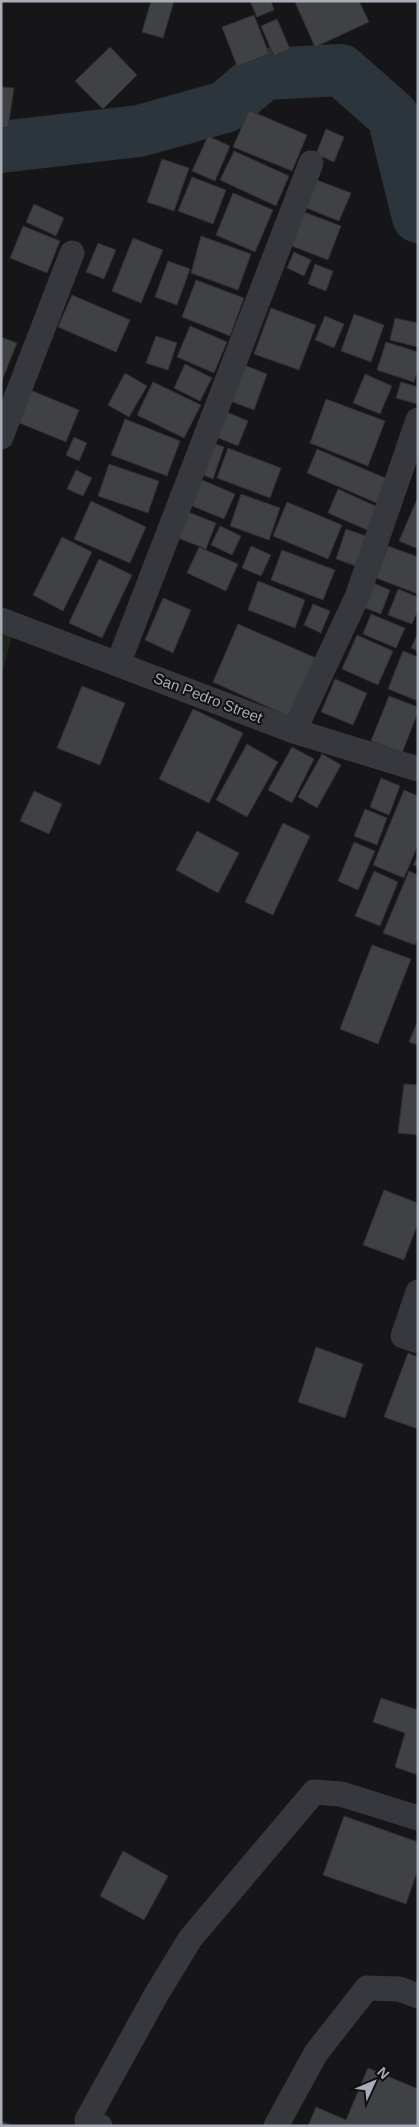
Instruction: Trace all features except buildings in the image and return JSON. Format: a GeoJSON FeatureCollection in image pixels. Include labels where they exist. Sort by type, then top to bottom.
{"type":"FeatureCollection","features":[{"type":"Feature","properties":{"kind":"street"},"geometry":{"type":"LineString","coordinates":[[118,664],[311,163]]}},
{"type":"Feature","properties":{"kind":"street"},"geometry":{"type":"LineString","coordinates":[[1,437],[72,253]]}},
{"type":"Feature","properties":{"kind":"street"},"geometry":{"type":"LineString","coordinates":[[294,731],[357,597],[418,420]]}},
{"type":"Feature","properties":{"kind":"street","name":"San Pedro Street"},"geometry":{"type":"LineString","coordinates":[[1,620],[294,731],[416,761]]}},
{"type":"Feature","properties":{"kind":"street"},"geometry":{"type":"LineString","coordinates":[[418,1292],[403,1336],[418,1341]]}},
{"type":"Feature","properties":{"kind":"street"},"geometry":{"type":"LineString","coordinates":[[100,2126],[87,2120],[156,1995],[190,1939],[314,1792],[341,1794],[418,1818]]}},
{"type":"Feature","properties":{"kind":"street"},"geometry":{"type":"LineString","coordinates":[[276,2126],[316,2053],[367,1988],[399,1990],[418,1996]]}},
{"type":"Feature","properties":{"kind":"shaded area"},"geometry":{"type":"Polygon","coordinates":[[[1,628],[13,633],[1,677],[1,628]]]}},
{"type":"Feature","properties":{"kind":"waterway"},"geometry":{"type":"LineString","coordinates":[[1,147],[139,131],[225,107],[264,74],[341,70],[393,116],[418,217]]}}]}
